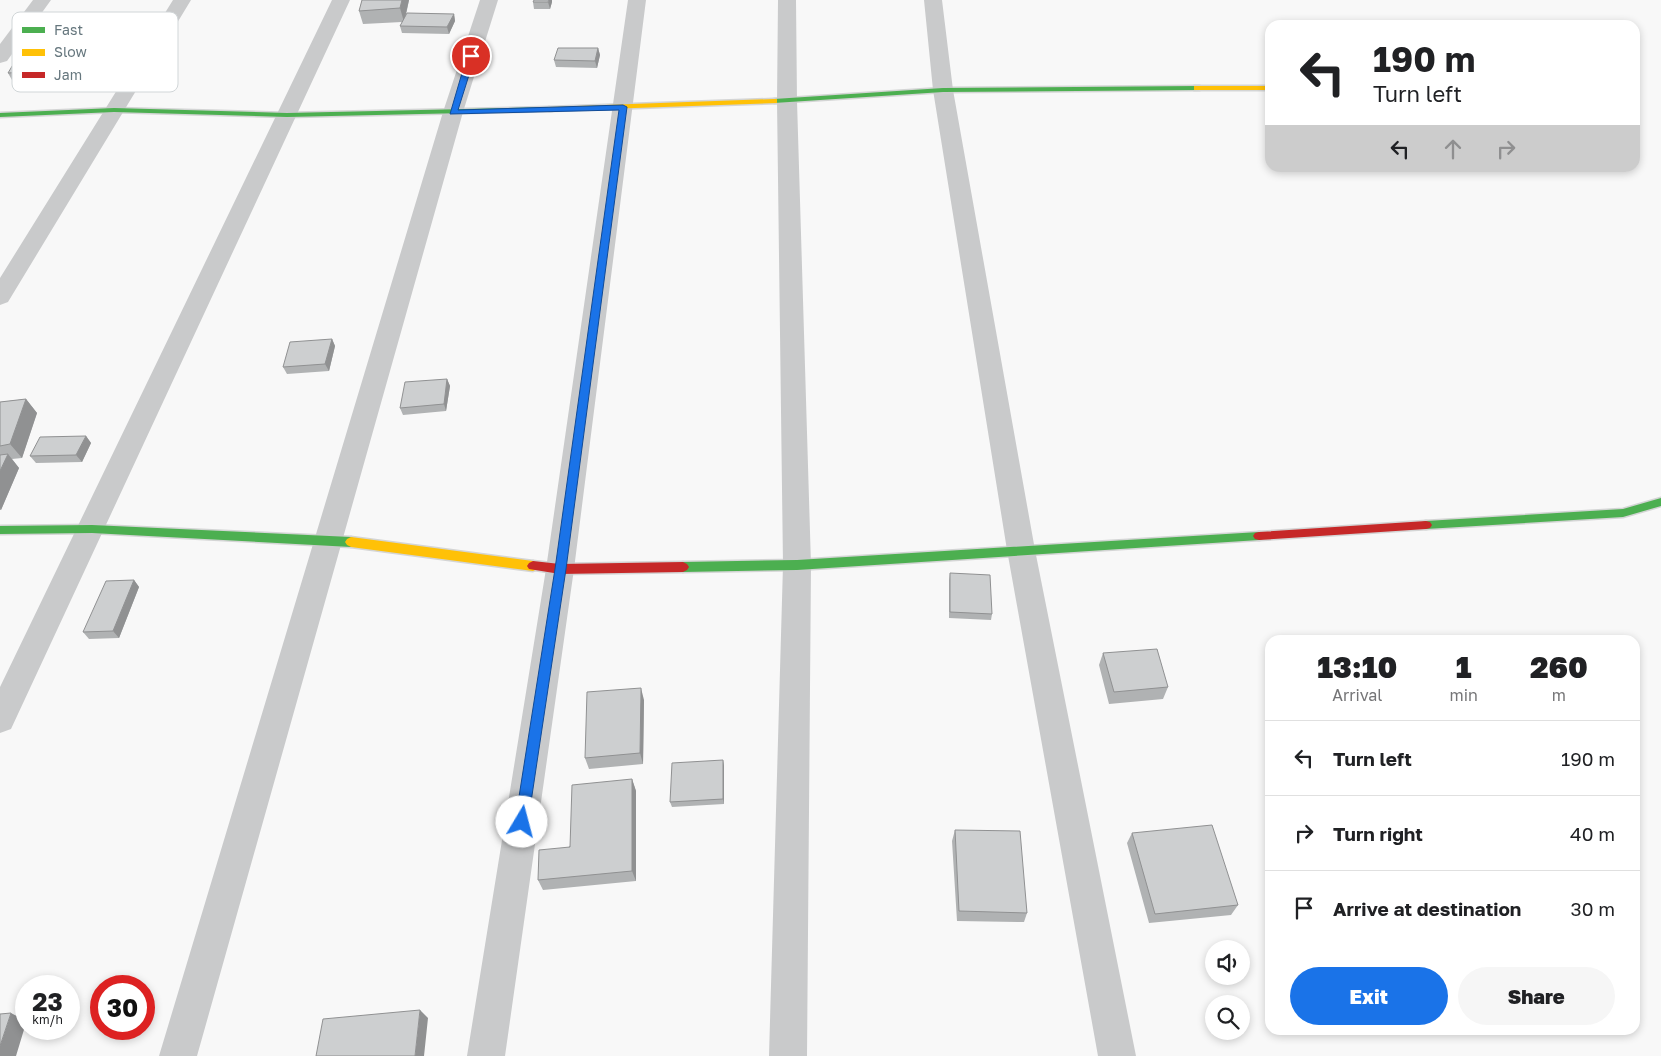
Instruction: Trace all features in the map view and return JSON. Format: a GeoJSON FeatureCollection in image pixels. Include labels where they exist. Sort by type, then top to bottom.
{"type":"FeatureCollection","features":[{"type":"Feature","properties":{"kind":"street"},"geometry":{"type":"LineString","coordinates":[[33,12],[42,0]]}},
{"type":"Feature","properties":{"kind":"street"},"geometry":{"type":"LineString","coordinates":[[175,12],[182,0]]}},
{"type":"Feature","properties":{"kind":"street"},"geometry":{"type":"LineString","coordinates":[[0,718],[92,529],[341,0]]}},
{"type":"Feature","properties":{"kind":"street"},"geometry":{"type":"LineString","coordinates":[[178,1056],[453,112],[489,0]]}},
{"type":"Feature","properties":{"kind":"street"},"geometry":{"type":"LineString","coordinates":[[486,1056],[560,569],[637,0]]}},
{"type":"Feature","properties":{"kind":"street"},"geometry":{"type":"LineString","coordinates":[[786,0],[786,101],[797,565],[788,1056]]}},
{"type":"Feature","properties":{"kind":"street"},"geometry":{"type":"LineString","coordinates":[[933,0],[943,90],[1021,550],[1117,1056]]}},
{"type":"Feature","properties":{"kind":"street"},"geometry":{"type":"LineString","coordinates":[[0,57],[12,41]]}},
{"type":"Feature","properties":{"kind":"street"},"geometry":{"type":"LineString","coordinates":[[0,116],[114,110],[287,115],[453,112],[786,101],[943,90],[1265,88]]}},
{"type":"Feature","properties":{"kind":"street"},"geometry":{"type":"LineString","coordinates":[[0,297],[125,92]]}},
{"type":"Feature","properties":{"kind":"street"},"geometry":{"type":"LineString","coordinates":[[0,530],[92,529],[330,539],[560,569],[797,565],[1623,512],[1661,502]]}},
{"type":"Feature","properties":{"kind":"building"},"geometry":{"type":"Polygon","coordinates":[[[362,0],[402,0],[400,8],[359,11],[362,0]]]}},
{"type":"Feature","properties":{"kind":"building"},"geometry":{"type":"Polygon","coordinates":[[[534,0],[549,0],[548,2],[533,2],[534,0]]]}},
{"type":"Feature","properties":{"kind":"building"},"geometry":{"type":"Polygon","coordinates":[[[407,13],[454,14],[447,27],[400,26],[407,13]]]}},
{"type":"Feature","properties":{"kind":"building"},"geometry":{"type":"Polygon","coordinates":[[[558,48],[598,48],[595,61],[554,60],[558,48]]]}},
{"type":"Feature","properties":{"kind":"building"},"geometry":{"type":"Polygon","coordinates":[[[332,339],[325,364],[283,367],[290,342],[332,339]]]}},
{"type":"Feature","properties":{"kind":"building"},"geometry":{"type":"Polygon","coordinates":[[[447,379],[444,404],[400,408],[405,382],[447,379]]]}},
{"type":"Feature","properties":{"kind":"building"},"geometry":{"type":"Polygon","coordinates":[[[26,399],[10,444],[0,446],[0,402],[26,399]]]}},
{"type":"Feature","properties":{"kind":"building"},"geometry":{"type":"Polygon","coordinates":[[[86,436],[76,455],[30,456],[40,437],[86,436]]]}},
{"type":"Feature","properties":{"kind":"building"},"geometry":{"type":"Polygon","coordinates":[[[8,454],[0,471],[0,455],[8,454]]]}},
{"type":"Feature","properties":{"kind":"building"},"geometry":{"type":"Polygon","coordinates":[[[950,573],[990,575],[992,614],[950,612],[950,573]]]}},
{"type":"Feature","properties":{"kind":"building"},"geometry":{"type":"Polygon","coordinates":[[[134,580],[113,631],[83,632],[106,581],[134,580]]]}},
{"type":"Feature","properties":{"kind":"building"},"geometry":{"type":"Polygon","coordinates":[[[1157,649],[1168,687],[1114,692],[1103,653],[1157,649]]]}},
{"type":"Feature","properties":{"kind":"building"},"geometry":{"type":"Polygon","coordinates":[[[641,688],[640,753],[585,758],[587,692],[641,688]]]}},
{"type":"Feature","properties":{"kind":"building"},"geometry":{"type":"Polygon","coordinates":[[[723,760],[723,799],[670,802],[672,763],[723,760]]]}},
{"type":"Feature","properties":{"kind":"building"},"geometry":{"type":"Polygon","coordinates":[[[632,779],[632,871],[538,880],[539,850],[570,847],[572,785],[632,779]]]}},
{"type":"Feature","properties":{"kind":"building"},"geometry":{"type":"Polygon","coordinates":[[[1212,825],[1238,905],[1155,914],[1132,833],[1212,825]]]}},
{"type":"Feature","properties":{"kind":"building"},"geometry":{"type":"Polygon","coordinates":[[[955,830],[1020,831],[1027,913],[959,911],[955,830]]]}},
{"type":"Feature","properties":{"kind":"building"},"geometry":{"type":"Polygon","coordinates":[[[420,1010],[415,1056],[316,1056],[323,1019],[420,1010]]]}},
{"type":"Feature","properties":{"kind":"building"},"geometry":{"type":"Polygon","coordinates":[[[11,1013],[0,1046],[0,1014],[11,1013]]]}},
{"type":"Feature","properties":{"kind":"traffic: fast"},"geometry":{"type":"LineString","coordinates":[[774,101],[943,90],[1197,88]]}},
{"type":"Feature","properties":{"kind":"traffic: fast"},"geometry":{"type":"LineString","coordinates":[[0,115],[114,110],[287,115],[549,109]]}},
{"type":"Feature","properties":{"kind":"traffic: fast"},"geometry":{"type":"LineString","coordinates":[[1426,525],[1623,513],[1661,502]]}},
{"type":"Feature","properties":{"kind":"traffic: fast"},"geometry":{"type":"LineString","coordinates":[[0,530],[92,529],[351,542]]}},
{"type":"Feature","properties":{"kind":"traffic: fast"},"geometry":{"type":"LineString","coordinates":[[683,567],[797,565],[1259,536]]}},
{"type":"Feature","properties":{"kind":"traffic: slow"},"geometry":{"type":"LineString","coordinates":[[1197,88],[1265,88]]}},
{"type":"Feature","properties":{"kind":"traffic: slow"},"geometry":{"type":"LineString","coordinates":[[549,109],[774,101]]}},
{"type":"Feature","properties":{"kind":"traffic: slow"},"geometry":{"type":"LineString","coordinates":[[351,542],[533,566]]}},
{"type":"Feature","properties":{"kind":"traffic: jam"},"geometry":{"type":"LineString","coordinates":[[1259,536],[1426,525]]}},
{"type":"Feature","properties":{"kind":"traffic: jam"},"geometry":{"type":"LineString","coordinates":[[533,566],[560,569],[683,567]]}},
{"type":"Feature","properties":{"kind":"route"},"geometry":{"type":"LineString","coordinates":[[471,56],[453,112],[623,107],[560,569],[522,822]]}}]}
